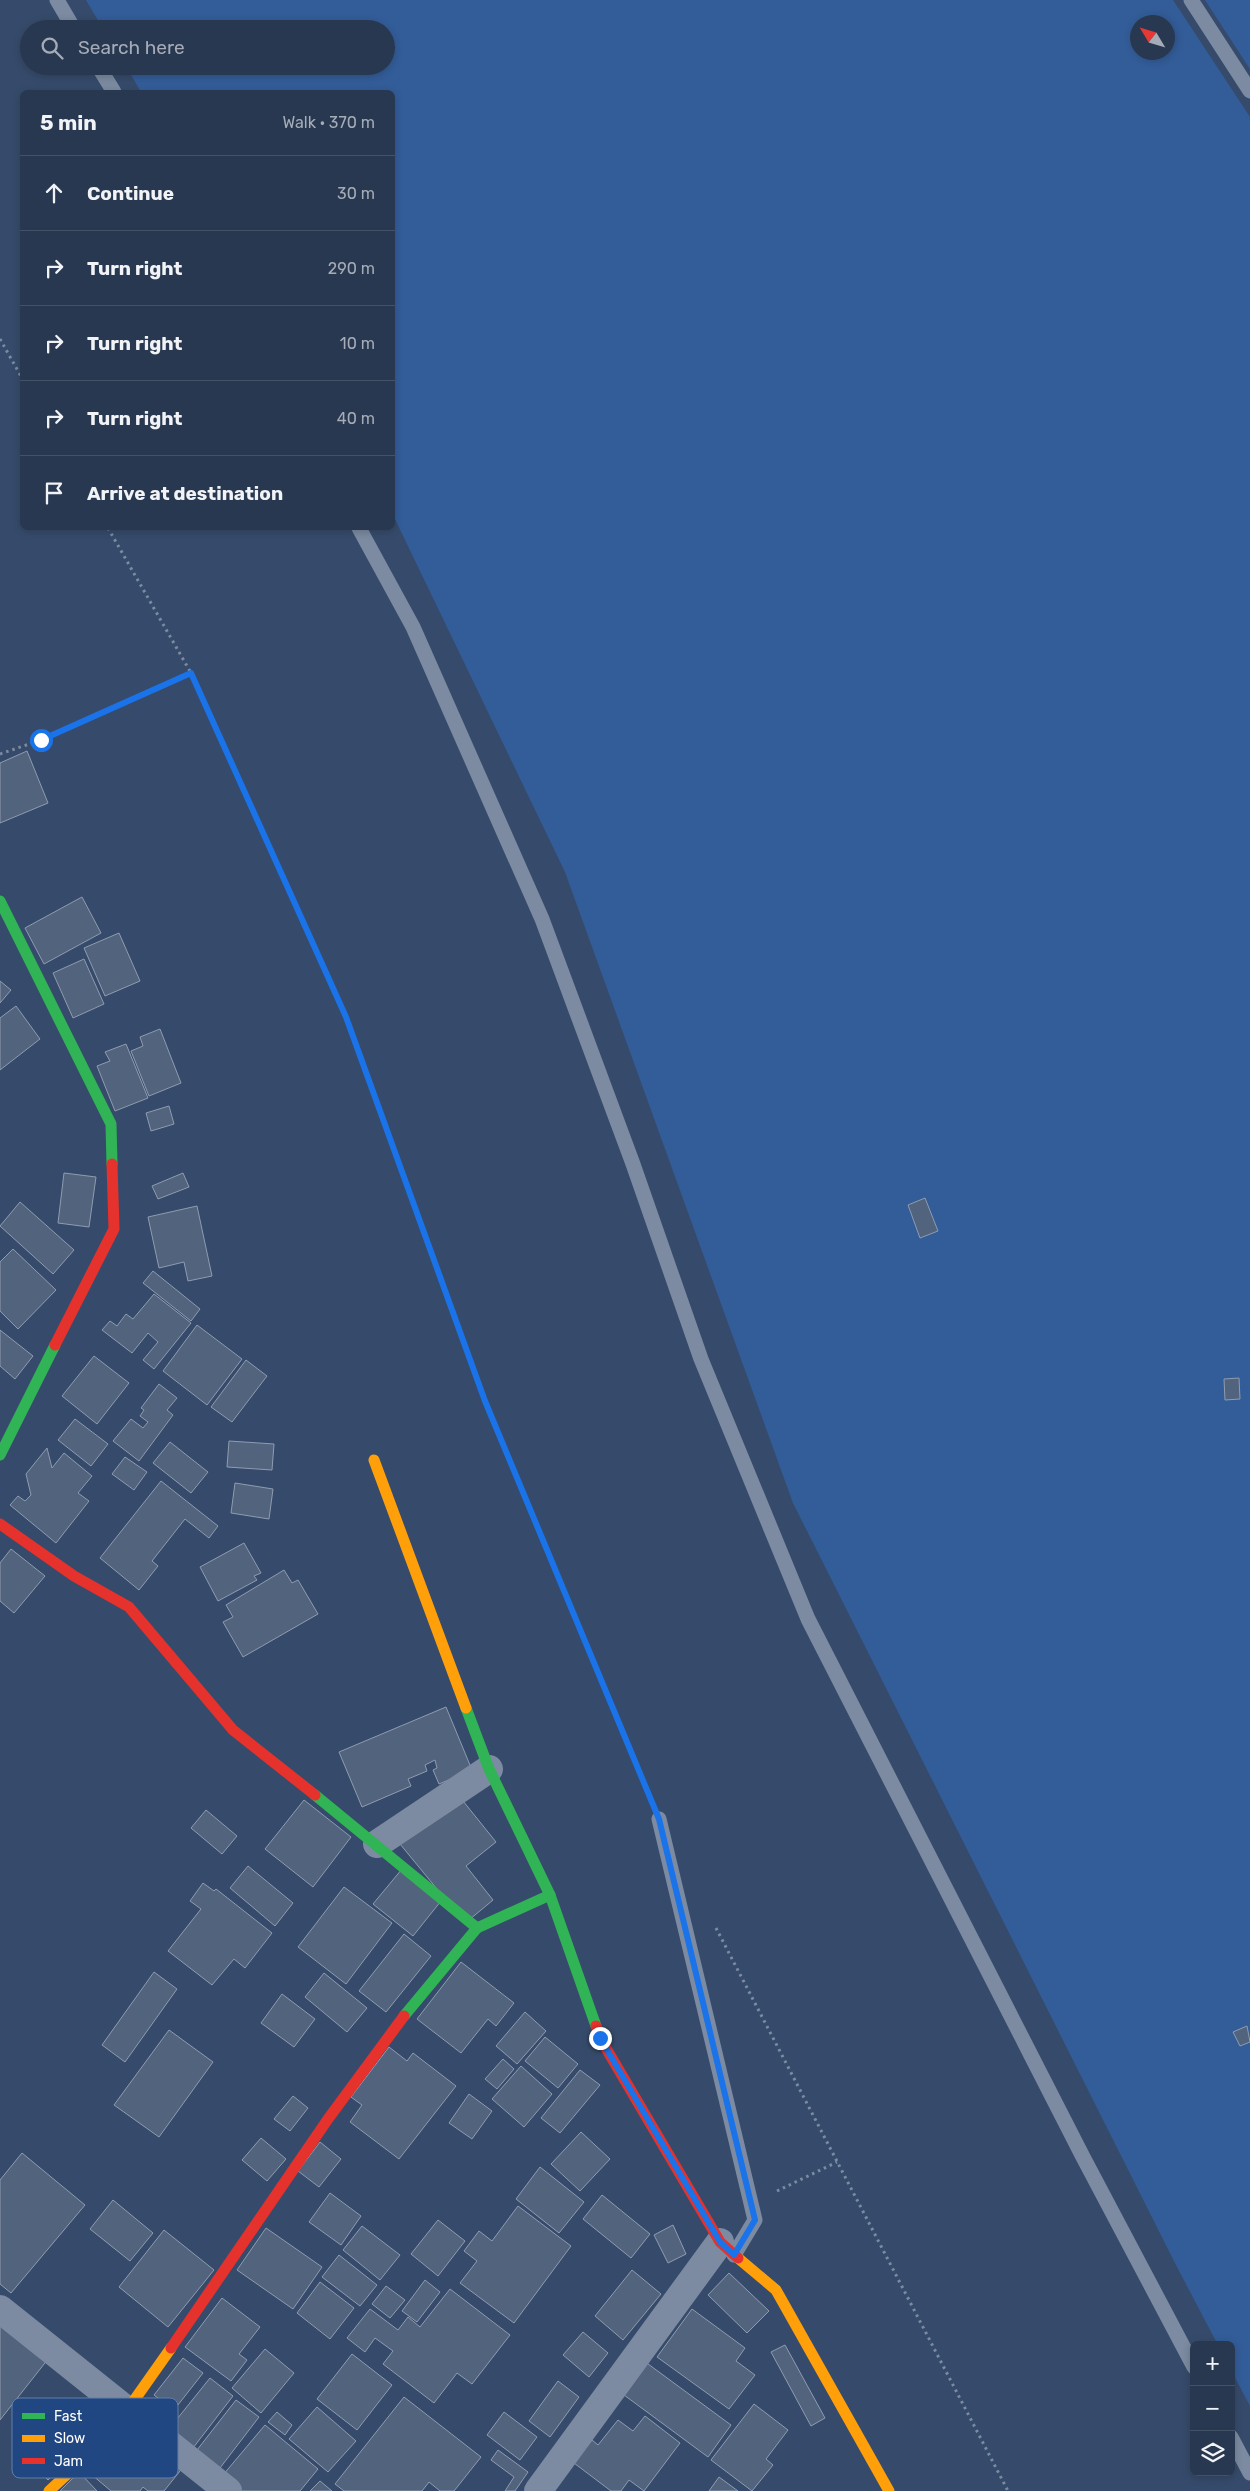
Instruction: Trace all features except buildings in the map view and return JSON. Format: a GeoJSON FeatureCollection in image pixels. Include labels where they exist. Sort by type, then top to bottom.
{"type":"FeatureCollection","features":[{"type":"Feature","properties":{"kind":"street"},"geometry":{"type":"LineString","coordinates":[[0,901],[111,1124],[114,1229],[0,1455]]}},
{"type":"Feature","properties":{"kind":"street"},"geometry":{"type":"LineString","coordinates":[[374,1460],[490,1769],[550,1895],[600,2038],[727,2248],[776,2290],[890,2491]]}},
{"type":"Feature","properties":{"kind":"street"},"geometry":{"type":"LineString","coordinates":[[0,1524],[74,1576],[129,1607],[233,1730],[377,1844],[477,1928]]}},
{"type":"Feature","properties":{"kind":"street"},"geometry":{"type":"LineString","coordinates":[[377,1844],[490,1769]]}},
{"type":"Feature","properties":{"kind":"street"},"geometry":{"type":"LineString","coordinates":[[136,2398],[230,2264],[328,2119],[419,1996],[477,1928],[550,1895]]}},
{"type":"Feature","properties":{"kind":"street"},"geometry":{"type":"LineString","coordinates":[[538,2491],[727,2248]]}},
{"type":"Feature","properties":{"kind":"street"},"geometry":{"type":"LineString","coordinates":[[0,2309],[114,2398]]}},
{"type":"Feature","properties":{"kind":"street"},"geometry":{"type":"LineString","coordinates":[[178,2450],[228,2491]]}},
{"type":"Feature","properties":{"kind":"street"},"geometry":{"type":"LineString","coordinates":[[48,2491],[62,2478]]}},
{"type":"Feature","properties":{"kind":"lane"},"geometry":{"type":"LineString","coordinates":[[57,0],[69,20]]}},
{"type":"Feature","properties":{"kind":"lane"},"geometry":{"type":"LineString","coordinates":[[1191,0],[1250,91]]}},
{"type":"Feature","properties":{"kind":"lane"},"geometry":{"type":"LineString","coordinates":[[104,75],[113,90]]}},
{"type":"Feature","properties":{"kind":"lane"},"geometry":{"type":"LineString","coordinates":[[359,530],[413,627],[542,919],[633,1164],[702,1359],[808,1619],[1083,2157],[1190,2358]]}},
{"type":"Feature","properties":{"kind":"lane"},"geometry":{"type":"LineString","coordinates":[[659,1819],[755,2220],[727,2248]]}},
{"type":"Feature","properties":{"kind":"lane"},"geometry":{"type":"LineString","coordinates":[[1235,2445],[1250,2473]]}},
{"type":"Feature","properties":{"kind":"path"},"geometry":{"type":"LineString","coordinates":[[0,339],[20,374]]}},
{"type":"Feature","properties":{"kind":"path"},"geometry":{"type":"LineString","coordinates":[[109,530],[191,673],[346,1017],[485,1401],[659,1819]]}},
{"type":"Feature","properties":{"kind":"path"},"geometry":{"type":"LineString","coordinates":[[0,754],[41,740],[191,673]]}},
{"type":"Feature","properties":{"kind":"path"},"geometry":{"type":"LineString","coordinates":[[714,1924],[1008,2491]]}},
{"type":"Feature","properties":{"kind":"path"},"geometry":{"type":"LineString","coordinates":[[751,2204],[837,2162]]}},
{"type":"Feature","properties":{"kind":"shaded area"},"geometry":{"type":"Polygon","coordinates":[[[86,0],[1173,0],[1250,117],[1250,2406],[1235,2378],[1235,2341],[1216,2341],[793,1503],[565,872],[395,519],[395,90],[140,90],[131,75],[395,75],[395,20],[98,20],[86,0]]]}},
{"type":"Feature","properties":{"kind":"shaded area"},"geometry":{"type":"Polygon","coordinates":[[[1205,0],[1250,0],[1250,69],[1205,0]]]}},
{"type":"Feature","properties":{"kind":"traffic: fast"},"geometry":{"type":"LineString","coordinates":[[0,901],[111,1124],[112,1164]]}},
{"type":"Feature","properties":{"kind":"traffic: fast"},"geometry":{"type":"LineString","coordinates":[[0,1455],[55,1345]]}},
{"type":"Feature","properties":{"kind":"traffic: fast"},"geometry":{"type":"LineString","coordinates":[[466,1708],[489,1769],[550,1895],[596,2026]]}},
{"type":"Feature","properties":{"kind":"traffic: fast"},"geometry":{"type":"LineString","coordinates":[[315,1795],[477,1928]]}},
{"type":"Feature","properties":{"kind":"traffic: fast"},"geometry":{"type":"LineString","coordinates":[[404,2016],[477,1928],[550,1895]]}},
{"type":"Feature","properties":{"kind":"traffic: slow"},"geometry":{"type":"LineString","coordinates":[[374,1460],[466,1708]]}},
{"type":"Feature","properties":{"kind":"traffic: slow"},"geometry":{"type":"LineString","coordinates":[[738,2258],[776,2290],[889,2491]]}},
{"type":"Feature","properties":{"kind":"traffic: slow"},"geometry":{"type":"LineString","coordinates":[[136,2398],[171,2348]]}},
{"type":"Feature","properties":{"kind":"traffic: slow"},"geometry":{"type":"LineString","coordinates":[[49,2491],[63,2478]]}},
{"type":"Feature","properties":{"kind":"traffic: jam"},"geometry":{"type":"LineString","coordinates":[[55,1345],[114,1229],[112,1164]]}},
{"type":"Feature","properties":{"kind":"traffic: jam"},"geometry":{"type":"LineString","coordinates":[[0,1524],[74,1576],[129,1607],[233,1730],[315,1795]]}},
{"type":"Feature","properties":{"kind":"traffic: jam"},"geometry":{"type":"LineString","coordinates":[[171,2348],[328,2119],[404,2016]]}},
{"type":"Feature","properties":{"kind":"traffic: jam"},"geometry":{"type":"LineString","coordinates":[[596,2026],[600,2038],[720,2242],[738,2258]]}},
{"type":"Feature","properties":{"kind":"route"},"geometry":{"type":"LineString","coordinates":[[41,740],[191,673],[346,1017],[485,1401],[659,1819],[755,2220],[734,2255],[720,2242],[600,2038]]}}]}
